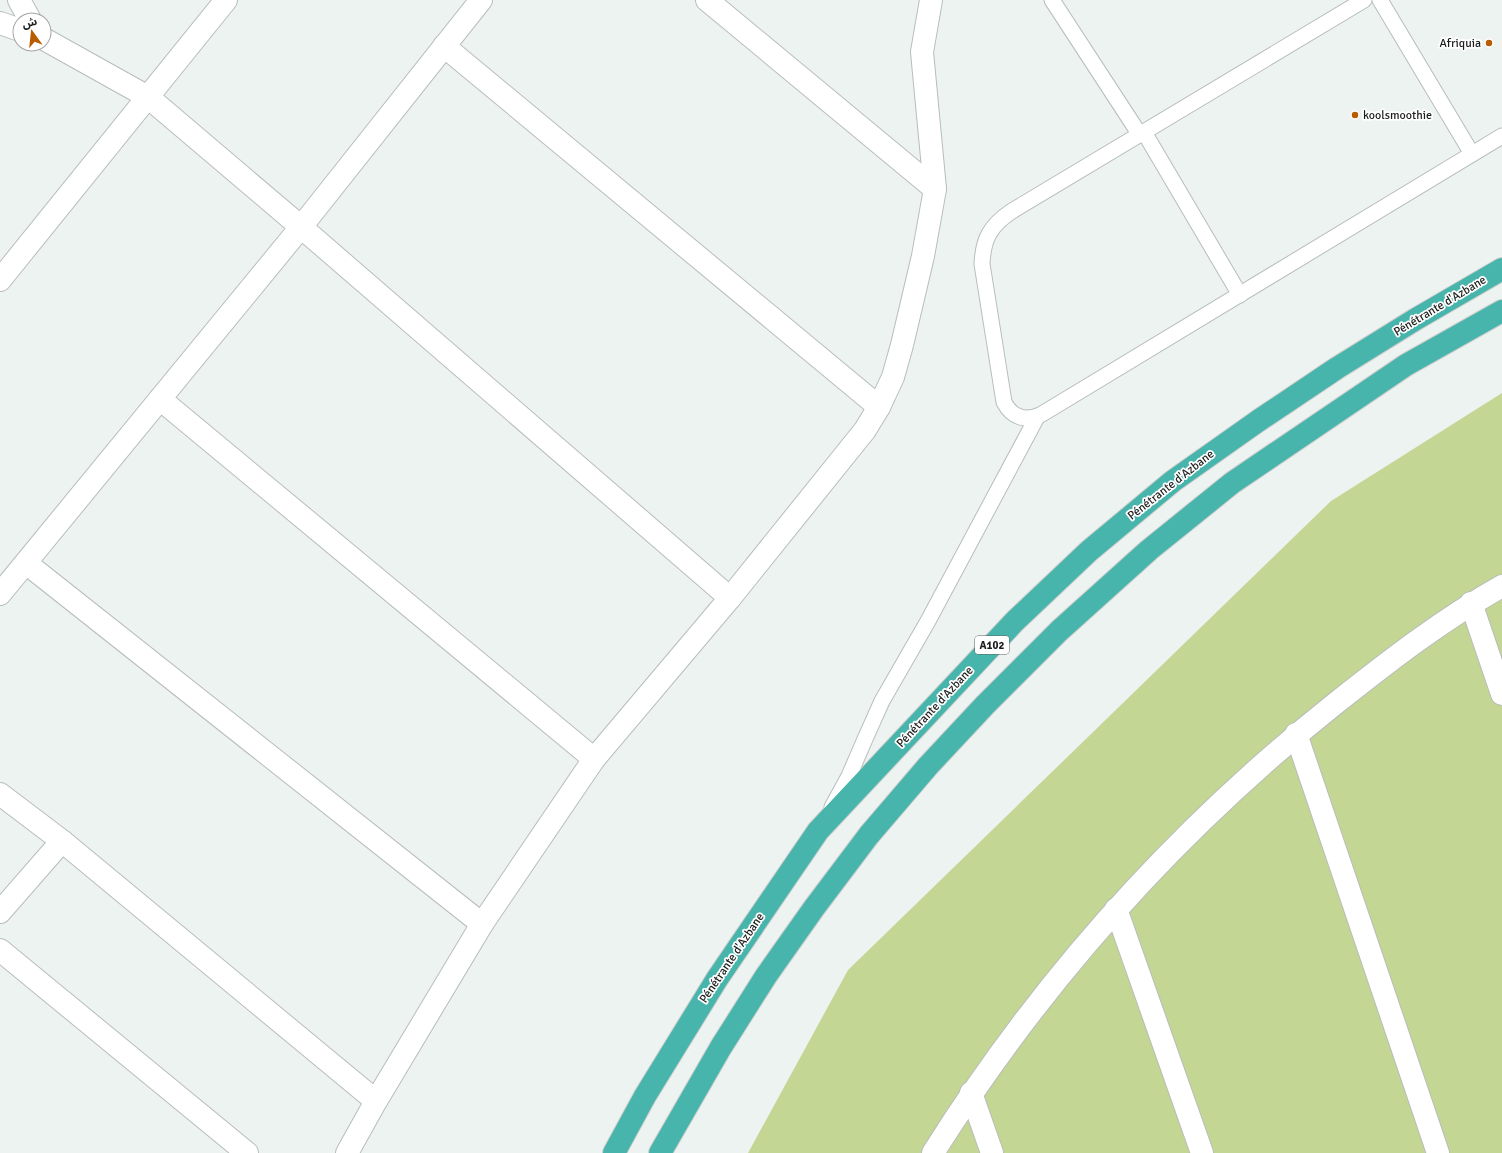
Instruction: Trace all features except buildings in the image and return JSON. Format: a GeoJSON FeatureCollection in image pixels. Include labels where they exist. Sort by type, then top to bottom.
{"type":"FeatureCollection","features":[{"type":"Feature","properties":{"kind":"highway","name":"Pénétrante d'Azbane"},"geometry":{"type":"LineString","coordinates":[[614,1153],[645,1096],[717,979],[818,831],[1016,621],[1089,551],[1173,481],[1258,421],[1331,373],[1416,319],[1502,269]]}},
{"type":"Feature","properties":{"kind":"highway"},"geometry":{"type":"LineString","coordinates":[[660,1153],[721,1047],[766,976],[814,908],[870,835],[928,766],[984,705],[1059,631],[1143,555],[1232,483],[1406,365],[1502,311]]}},
{"type":"Feature","properties":{"kind":"street"},"geometry":{"type":"LineString","coordinates":[[19,0],[26,12]]}},
{"type":"Feature","properties":{"kind":"street"},"geometry":{"type":"LineString","coordinates":[[0,280],[226,0]]}},
{"type":"Feature","properties":{"kind":"street"},"geometry":{"type":"LineString","coordinates":[[0,594],[301,227],[481,0]]}},
{"type":"Feature","properties":{"kind":"street"},"geometry":{"type":"LineString","coordinates":[[707,0],[935,189]]}},
{"type":"Feature","properties":{"kind":"street"},"geometry":{"type":"LineString","coordinates":[[347,1153],[376,1101],[482,924],[594,759],[730,598],[865,430],[879,407],[893,377],[902,345],[923,256],[935,189],[922,52],[931,0]]}},
{"type":"Feature","properties":{"kind":"street"},"geometry":{"type":"LineString","coordinates":[[0,23],[12,27]]}},
{"type":"Feature","properties":{"kind":"street"},"geometry":{"type":"LineString","coordinates":[[52,43],[148,96],[730,598]]}},
{"type":"Feature","properties":{"kind":"street"},"geometry":{"type":"LineString","coordinates":[[444,46],[879,407]]}},
{"type":"Feature","properties":{"kind":"street"},"geometry":{"type":"LineString","coordinates":[[160,399],[594,759]]}},
{"type":"Feature","properties":{"kind":"street"},"geometry":{"type":"LineString","coordinates":[[26,563],[482,924]]}},
{"type":"Feature","properties":{"kind":"street"},"geometry":{"type":"LineString","coordinates":[[933,1153],[971,1093],[1017,1029],[1055,980],[1116,909],[1173,848],[1296,734],[1382,666],[1471,603],[1502,586]]}},
{"type":"Feature","properties":{"kind":"street"},"geometry":{"type":"LineString","coordinates":[[1471,603],[1502,694]]}},
{"type":"Feature","properties":{"kind":"street"},"geometry":{"type":"LineString","coordinates":[[1296,734],[1438,1153]]}},
{"type":"Feature","properties":{"kind":"street"},"geometry":{"type":"LineString","coordinates":[[0,794],[62,841],[376,1101]]}},
{"type":"Feature","properties":{"kind":"street"},"geometry":{"type":"LineString","coordinates":[[0,912],[62,841]]}},
{"type":"Feature","properties":{"kind":"street"},"geometry":{"type":"LineString","coordinates":[[1116,909],[1202,1153]]}},
{"type":"Feature","properties":{"kind":"street"},"geometry":{"type":"LineString","coordinates":[[0,950],[247,1153]]}},
{"type":"Feature","properties":{"kind":"street"},"geometry":{"type":"LineString","coordinates":[[971,1093],[992,1153]]}},
{"type":"Feature","properties":{"kind":"lane"},"geometry":{"type":"LineString","coordinates":[[1052,0],[1142,134],[1240,295]]}},
{"type":"Feature","properties":{"kind":"lane"},"geometry":{"type":"LineString","coordinates":[[1364,0],[1012,211],[1002,218],[993,228],[986,239],[982,264],[1004,402],[1012,414],[1018,417],[1031,419],[1037,417],[1502,136]]}},
{"type":"Feature","properties":{"kind":"lane"},"geometry":{"type":"LineString","coordinates":[[1380,0],[1472,154]]}},
{"type":"Feature","properties":{"kind":"lane"},"geometry":{"type":"LineString","coordinates":[[818,831],[849,776],[882,702],[932,614],[1037,417]]}},
{"type":"Feature","properties":{"kind":"green space"},"geometry":{"type":"Polygon","coordinates":[[[1502,393],[1502,1153],[748,1153],[848,970],[1331,501],[1502,393]]]}},
{"type":"Feature","properties":{"kind":"place","name":"Afriquia"},"geometry":{"type":"Point","coordinates":[1489,43]}},
{"type":"Feature","properties":{"kind":"place","name":"koolsmoothie"},"geometry":{"type":"Point","coordinates":[1355,115]}}]}
